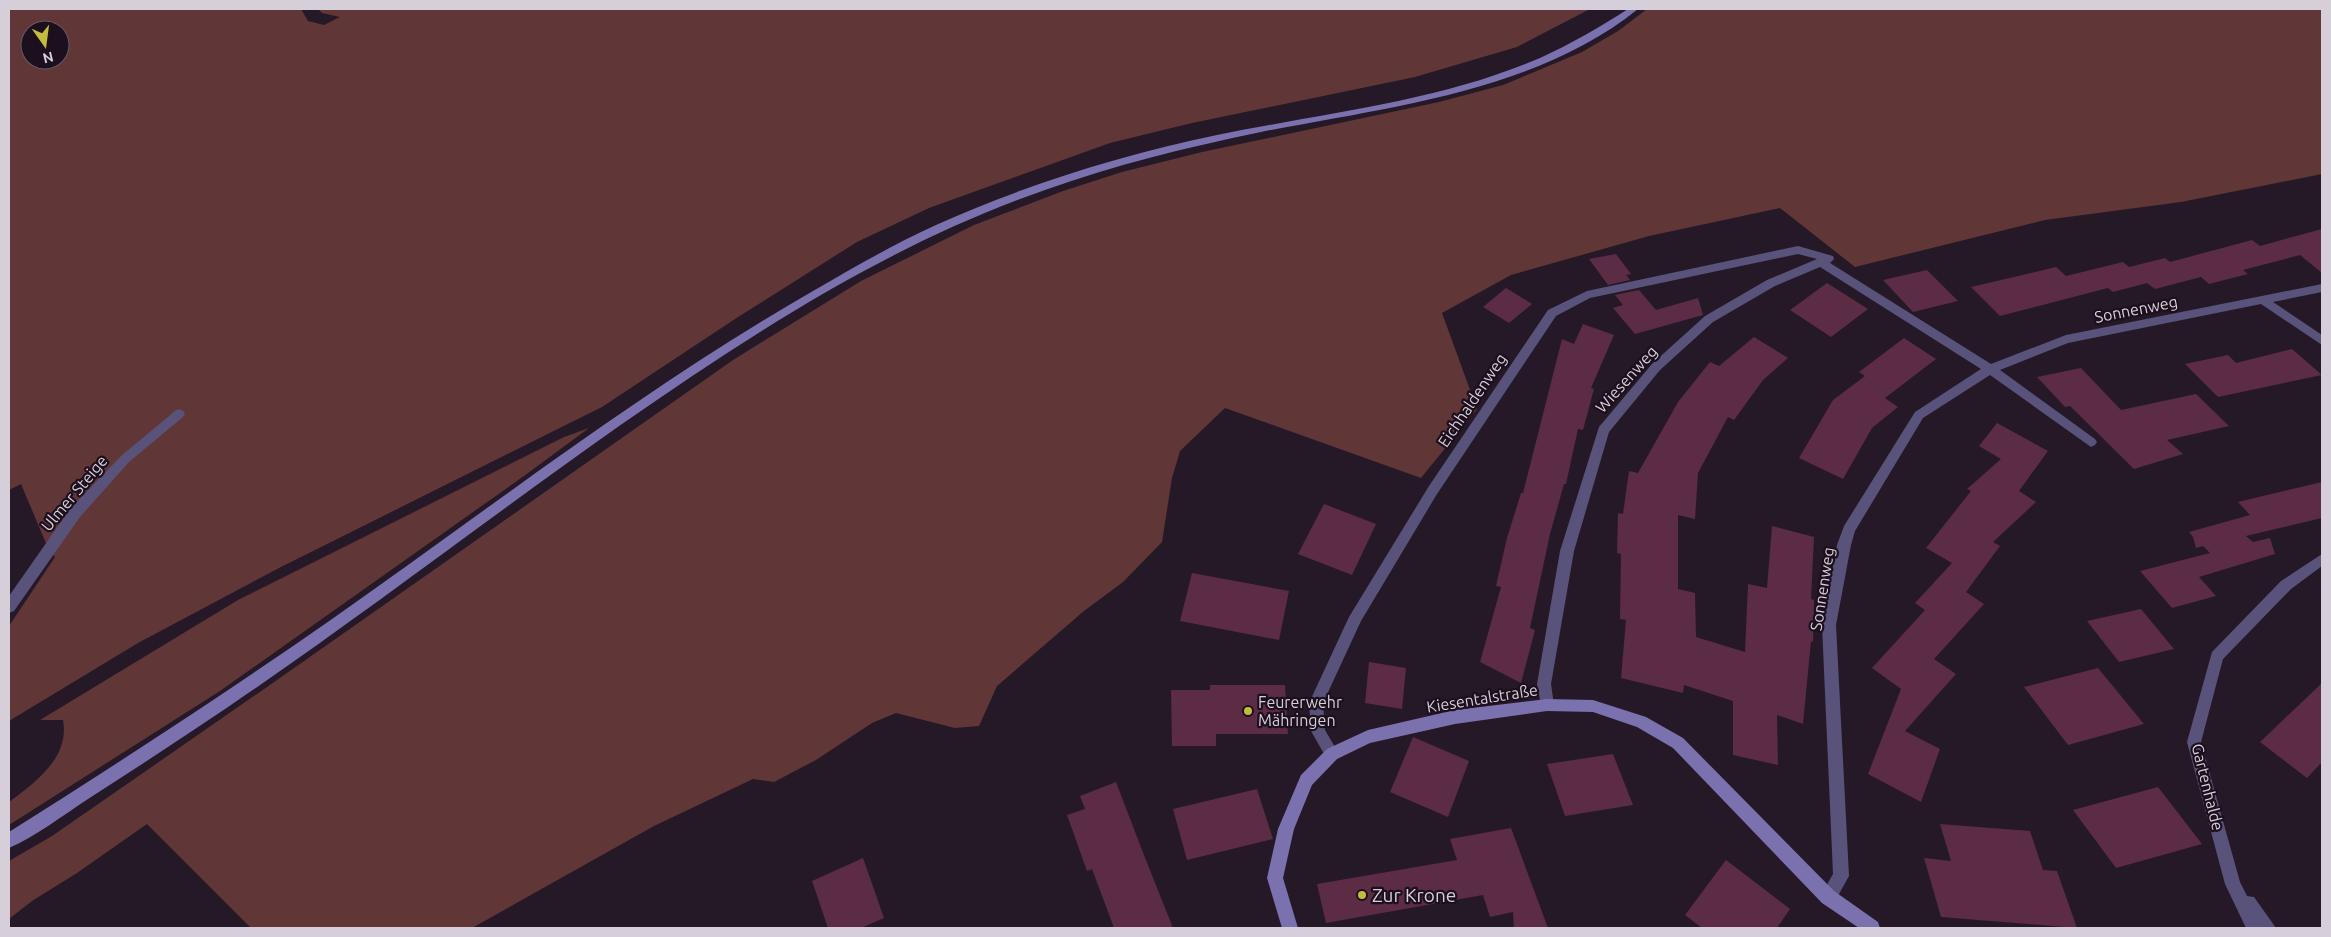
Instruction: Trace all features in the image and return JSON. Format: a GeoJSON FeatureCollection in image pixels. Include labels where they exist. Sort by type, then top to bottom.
{"type":"FeatureCollection","features":[{"type":"Feature","properties":{"kind":"street"},"geometry":{"type":"LineString","coordinates":[[9,840],[278,664],[609,426],[748,334],[876,260],[993,205],[1093,169],[1213,139],[1394,103],[1464,86],[1521,68],[1580,43],[1610,27],[1634,9]]}},
{"type":"Feature","properties":{"kind":"street","name":"Eichhaldenweg"},"geometry":{"type":"LineString","coordinates":[[1332,754],[1318,731],[1316,703],[1356,617],[1433,490],[1552,313],[1586,295],[1798,250],[1820,259]]}},
{"type":"Feature","properties":{"kind":"street"},"geometry":{"type":"LineString","coordinates":[[1820,259],[1990,369],[2091,442]]}},
{"type":"Feature","properties":{"kind":"street","name":"Wiesenweg"},"geometry":{"type":"LineString","coordinates":[[1547,705],[1544,684],[1567,551],[1603,430],[1656,367],[1709,319],[1771,283],[1820,259]]}},
{"type":"Feature","properties":{"kind":"street","name":"Sonnenweg"},"geometry":{"type":"LineString","coordinates":[[1828,898],[1841,876],[1829,625],[1844,545],[1850,530],[1872,491],[1919,415],[1990,369],[2066,339],[2322,288]]}},
{"type":"Feature","properties":{"kind":"street"},"geometry":{"type":"LineString","coordinates":[[2264,300],[2322,341]]}},
{"type":"Feature","properties":{"kind":"street","name":"Ulmer Steige"},"geometry":{"type":"LineString","coordinates":[[9,607],[75,513],[125,459],[179,414]]}},
{"type":"Feature","properties":{"kind":"street","name":"Gartenhalde"},"geometry":{"type":"LineString","coordinates":[[2254,928],[2233,884],[2194,742],[2217,656],[2286,585],[2322,559]]}},
{"type":"Feature","properties":{"kind":"street","name":"Kiesentalstraße"},"geometry":{"type":"LineString","coordinates":[[1290,928],[1275,878],[1284,837],[1306,780],[1332,754],[1368,737],[1455,716],[1547,705],[1593,706],[1641,722],[1678,744],[1828,898],[1872,928]]}},
{"type":"Feature","properties":{"kind":"street","name":"Gartenhalde"},"geometry":{"type":"LineString","coordinates":[[2233,884],[2268,928]]}},
{"type":"Feature","properties":{"kind":"shaded area"},"geometry":{"type":"Polygon","coordinates":[[[9,9],[301,9],[308,21],[324,25],[340,17],[322,13],[318,9],[1590,9],[1517,47],[1415,77],[1192,123],[1110,143],[929,208],[857,242],[735,319],[602,407],[281,567],[138,643],[9,721],[9,626],[55,557],[48,548],[21,484],[9,490],[9,9]]]}},
{"type":"Feature","properties":{"kind":"shaded area"},"geometry":{"type":"Polygon","coordinates":[[[1647,9],[2322,9],[2322,174],[2181,202],[2045,220],[1855,267],[1780,208],[1649,236],[1511,275],[1442,313],[1477,409],[1421,478],[1225,408],[1180,451],[1172,478],[1162,542],[1123,582],[1084,611],[997,686],[979,726],[955,728],[896,713],[872,723],[816,760],[774,782],[753,779],[654,826],[472,928],[251,928],[147,824],[77,873],[32,901],[9,919],[9,861],[52,836],[733,360],[861,281],[974,225],[1063,191],[1122,172],[1202,152],[1439,102],[1503,85],[1582,52],[1618,31],[1647,9]]]}},
{"type":"Feature","properties":{"kind":"shaded area"},"geometry":{"type":"Polygon","coordinates":[[[589,428],[220,691],[9,825],[9,802],[40,777],[56,757],[61,746],[64,733],[63,720],[40,720],[238,600],[564,437],[589,428]]]}},
{"type":"Feature","properties":{"kind":"building"},"geometry":{"type":"Polygon","coordinates":[[[2322,229],[2322,273],[2300,255],[2243,270],[2248,274],[2209,284],[2201,277],[2155,289],[2147,283],[2113,292],[2108,288],[2000,316],[1971,287],[2056,267],[2066,276],[2123,262],[2129,267],[2165,258],[2170,262],[2252,240],[2260,246],[2322,229]]]}},
{"type":"Feature","properties":{"kind":"building"},"geometry":{"type":"Polygon","coordinates":[[[1616,254],[1631,274],[1626,275],[1630,280],[1608,285],[1589,259],[1616,254]]]}},
{"type":"Feature","properties":{"kind":"building"},"geometry":{"type":"Polygon","coordinates":[[[1927,270],[1958,301],[1913,312],[1883,280],[1927,270]]]}},
{"type":"Feature","properties":{"kind":"building"},"geometry":{"type":"Polygon","coordinates":[[[1827,283],[1868,309],[1831,337],[1790,310],[1827,283]]]}},
{"type":"Feature","properties":{"kind":"building"},"geometry":{"type":"Polygon","coordinates":[[[1506,288],[1532,304],[1509,323],[1483,307],[1506,288]]]}},
{"type":"Feature","properties":{"kind":"building"},"geometry":{"type":"Polygon","coordinates":[[[1639,290],[1656,310],[1698,298],[1703,315],[1635,334],[1613,308],[1623,305],[1615,295],[1639,290]]]}},
{"type":"Feature","properties":{"kind":"building"},"geometry":{"type":"Polygon","coordinates":[[[1583,324],[1614,335],[1591,388],[1594,389],[1583,430],[1578,429],[1566,484],[1564,484],[1550,534],[1530,628],[1535,630],[1521,683],[1480,662],[1501,587],[1496,586],[1507,538],[1521,493],[1523,493],[1562,339],[1574,344],[1583,324]]]}},
{"type":"Feature","properties":{"kind":"building"},"geometry":{"type":"Polygon","coordinates":[[[1754,337],[1788,358],[1763,380],[1734,420],[1728,417],[1698,473],[1695,519],[1678,515],[1678,589],[1695,593],[1696,637],[1745,652],[1748,584],[1767,588],[1772,526],[1814,537],[1811,599],[1814,600],[1813,642],[1811,641],[1803,724],[1777,715],[1778,765],[1733,755],[1733,701],[1684,685],[1683,693],[1621,678],[1626,620],[1620,619],[1621,554],[1617,553],[1618,513],[1623,514],[1629,471],[1638,473],[1678,402],[1710,362],[1719,366],[1754,337]]]}},
{"type":"Feature","properties":{"kind":"building"},"geometry":{"type":"Polygon","coordinates":[[[1904,338],[1936,359],[1885,398],[1898,407],[1872,428],[1843,479],[1799,458],[1833,400],[1865,376],[1859,372],[1904,338]]]}},
{"type":"Feature","properties":{"kind":"building"},"geometry":{"type":"Polygon","coordinates":[[[2292,349],[2322,375],[2218,397],[2185,364],[2228,355],[2236,363],[2292,349]]]}},
{"type":"Feature","properties":{"kind":"building"},"geometry":{"type":"Polygon","coordinates":[[[2081,368],[2121,410],[2196,394],[2229,426],[2167,440],[2183,454],[2134,469],[2070,406],[2065,407],[2037,377],[2081,368]]]}},
{"type":"Feature","properties":{"kind":"building"},"geometry":{"type":"Polygon","coordinates":[[[1997,423],[2048,451],[2019,491],[2036,502],[1993,542],[2000,546],[1966,592],[1984,604],[1934,659],[1956,674],[1905,731],[1940,749],[1921,802],[1868,774],[1901,689],[1872,668],[1925,610],[1915,603],[1952,563],[1926,548],[1971,491],[1967,489],[2001,459],[1979,446],[1997,423]]]}},
{"type":"Feature","properties":{"kind":"building"},"geometry":{"type":"Polygon","coordinates":[[[2322,482],[2322,518],[2246,536],[2253,542],[2270,538],[2275,554],[2199,577],[2216,596],[2172,608],[2140,571],[2210,553],[2203,546],[2196,548],[2193,537],[2189,532],[2250,515],[2238,502],[2322,482]]]}},
{"type":"Feature","properties":{"kind":"building"},"geometry":{"type":"Polygon","coordinates":[[[1324,504],[1376,524],[1352,575],[1298,554],[1324,504]]]}},
{"type":"Feature","properties":{"kind":"building"},"geometry":{"type":"Polygon","coordinates":[[[1192,573],[1289,591],[1279,640],[1180,621],[1192,573]]]}},
{"type":"Feature","properties":{"kind":"building"},"geometry":{"type":"Polygon","coordinates":[[[2141,609],[2174,649],[2119,662],[2087,621],[2141,609]]]}},
{"type":"Feature","properties":{"kind":"building"},"geometry":{"type":"Polygon","coordinates":[[[1369,662],[1406,668],[1402,709],[1365,703],[1369,662]]]}},
{"type":"Feature","properties":{"kind":"building"},"geometry":{"type":"Polygon","coordinates":[[[2098,668],[2144,724],[2068,745],[2024,687],[2098,668]]]}},
{"type":"Feature","properties":{"kind":"building"},"geometry":{"type":"Polygon","coordinates":[[[2322,683],[2322,762],[2307,778],[2260,742],[2322,683]]]}},
{"type":"Feature","properties":{"kind":"building"},"geometry":{"type":"Polygon","coordinates":[[[1210,685],[1285,685],[1288,734],[1216,734],[1216,746],[1172,746],[1171,690],[1210,690],[1210,685]]]}},
{"type":"Feature","properties":{"kind":"building"},"geometry":{"type":"Polygon","coordinates":[[[1413,737],[1469,761],[1448,817],[1390,792],[1413,737]]]}},
{"type":"Feature","properties":{"kind":"building"},"geometry":{"type":"Polygon","coordinates":[[[1613,754],[1633,805],[1565,816],[1547,764],[1613,754]]]}},
{"type":"Feature","properties":{"kind":"building"},"geometry":{"type":"Polygon","coordinates":[[[1116,782],[1173,928],[1114,928],[1092,869],[1087,871],[1067,815],[1085,809],[1080,796],[1116,782]]]}},
{"type":"Feature","properties":{"kind":"building"},"geometry":{"type":"Polygon","coordinates":[[[2158,787],[2202,844],[2116,868],[2073,810],[2158,787]]]}},
{"type":"Feature","properties":{"kind":"building"},"geometry":{"type":"Polygon","coordinates":[[[1257,789],[1273,839],[1187,860],[1173,809],[1257,789]]]}},
{"type":"Feature","properties":{"kind":"building"},"geometry":{"type":"Polygon","coordinates":[[[1940,824],[2030,831],[2043,870],[2057,871],[2077,928],[1941,917],[1924,858],[1951,861],[1940,824]]]}},
{"type":"Feature","properties":{"kind":"building"},"geometry":{"type":"Polygon","coordinates":[[[1511,828],[1548,928],[1514,928],[1513,912],[1490,917],[1483,895],[1326,923],[1317,884],[1457,860],[1450,839],[1511,828]]]}},
{"type":"Feature","properties":{"kind":"building"},"geometry":{"type":"Polygon","coordinates":[[[863,858],[884,918],[861,928],[828,928],[812,881],[863,858]]]}},
{"type":"Feature","properties":{"kind":"building"},"geometry":{"type":"Polygon","coordinates":[[[1726,860],[1790,909],[1777,928],[1702,928],[1685,915],[1726,860]]]}},
{"type":"Feature","properties":{"kind":"place","name":"Feurerwehr Mähringen"},"geometry":{"type":"Point","coordinates":[1248,711]}},
{"type":"Feature","properties":{"kind":"place","name":"Zur Krone"},"geometry":{"type":"Point","coordinates":[1362,895]}}]}
